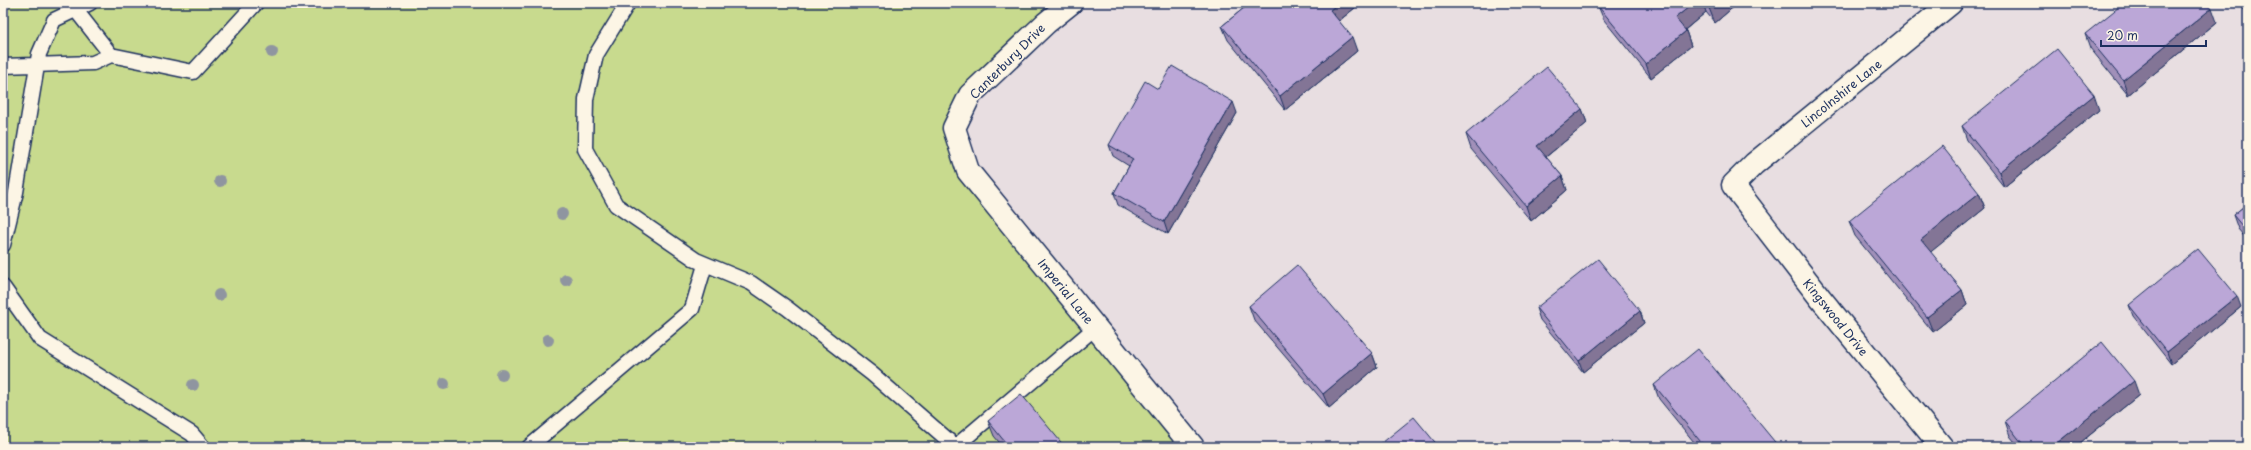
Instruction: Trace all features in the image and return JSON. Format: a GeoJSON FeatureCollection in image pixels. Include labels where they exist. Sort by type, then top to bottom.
{"type":"FeatureCollection","features":[{"type":"Feature","properties":{"kind":"street","name":"Canterbury Drive"},"geometry":{"type":"LineString","coordinates":[[954,128],[970,95],[1046,23],[1071,3]]}},
{"type":"Feature","properties":{"kind":"street","name":"Lincolnshire Lane"},"geometry":{"type":"LineString","coordinates":[[1733,185],[1754,164],[1952,3]]}},
{"type":"Feature","properties":{"kind":"street","name":"Imperial Lane"},"geometry":{"type":"LineString","coordinates":[[954,128],[968,171],[1193,447]]}},
{"type":"Feature","properties":{"kind":"street","name":"Kingswood Drive"},"geometry":{"type":"LineString","coordinates":[[1733,185],[1821,299],[1942,447]]}},
{"type":"Feature","properties":{"kind":"lane"},"geometry":{"type":"LineString","coordinates":[[3,245],[9,190],[39,66],[40,54],[54,20],[90,3]]}},
{"type":"Feature","properties":{"kind":"lane"},"geometry":{"type":"LineString","coordinates":[[3,66],[39,66],[92,63],[111,55],[193,72],[256,3]]}},
{"type":"Feature","properties":{"kind":"lane"},"geometry":{"type":"LineString","coordinates":[[628,3],[596,55],[586,99],[585,149],[616,205],[705,265],[751,283],[787,308],[872,374],[955,447],[1096,327]]}},
{"type":"Feature","properties":{"kind":"lane"},"geometry":{"type":"LineString","coordinates":[[76,9],[111,55]]}},
{"type":"Feature","properties":{"kind":"lane"},"geometry":{"type":"LineString","coordinates":[[529,447],[692,309],[705,265]]}},
{"type":"Feature","properties":{"kind":"lane"},"geometry":{"type":"LineString","coordinates":[[3,287],[40,339],[192,434],[203,447]]}},
{"type":"Feature","properties":{"kind":"green space"},"geometry":{"type":"Polygon","coordinates":[[[3,3],[1071,3],[954,128],[968,171],[1193,447],[3,447],[3,3]]]}},
{"type":"Feature","properties":{"kind":"building"},"geometry":{"type":"Polygon","coordinates":[[[1250,3],[1339,3],[1330,10],[1352,37],[1280,96],[1222,26],[1250,3]]]}},
{"type":"Feature","properties":{"kind":"building"},"geometry":{"type":"Polygon","coordinates":[[[1602,3],[1694,3],[1675,18],[1686,31],[1646,64],[1598,6],[1602,3]]]}},
{"type":"Feature","properties":{"kind":"building"},"geometry":{"type":"Polygon","coordinates":[[[1705,3],[1716,3],[1709,8],[1705,3]]]}},
{"type":"Feature","properties":{"kind":"building"},"geometry":{"type":"Polygon","coordinates":[[[2124,3],[2208,3],[2212,8],[2123,80],[2085,34],[2124,3]]]}},
{"type":"Feature","properties":{"kind":"building"},"geometry":{"type":"Polygon","coordinates":[[[2057,49],[2094,95],[1999,172],[1962,126],[2057,49]]]}},
{"type":"Feature","properties":{"kind":"building"},"geometry":{"type":"Polygon","coordinates":[[[1172,66],[1233,102],[1164,222],[1114,193],[1133,159],[1109,145],[1145,81],[1158,89],[1172,66]]]}},
{"type":"Feature","properties":{"kind":"building"},"geometry":{"type":"Polygon","coordinates":[[[1547,67],[1582,109],[1537,146],[1562,176],[1526,206],[1466,134],[1547,67]]]}},
{"type":"Feature","properties":{"kind":"building"},"geometry":{"type":"Polygon","coordinates":[[[1942,146],[1979,193],[1921,240],[1962,290],[1927,317],[1849,221],[1942,146]]]}},
{"type":"Feature","properties":{"kind":"building"},"geometry":{"type":"Polygon","coordinates":[[[2248,203],[2248,233],[2233,215],[2248,203]]]}},
{"type":"Feature","properties":{"kind":"building"},"geometry":{"type":"Polygon","coordinates":[[[2198,249],[2237,296],[2167,352],[2129,305],[2198,249]]]}},
{"type":"Feature","properties":{"kind":"building"},"geometry":{"type":"Polygon","coordinates":[[[1598,259],[1640,311],[1579,361],[1536,308],[1598,259]]]}},
{"type":"Feature","properties":{"kind":"building"},"geometry":{"type":"Polygon","coordinates":[[[1297,265],[1372,353],[1323,394],[1249,306],[1297,265]]]}},
{"type":"Feature","properties":{"kind":"building"},"geometry":{"type":"Polygon","coordinates":[[[2102,342],[2134,381],[2052,447],[2025,447],[2005,421],[2102,342]]]}},
{"type":"Feature","properties":{"kind":"building"},"geometry":{"type":"Polygon","coordinates":[[[1698,349],[1779,447],[1705,447],[1654,385],[1698,349]]]}},
{"type":"Feature","properties":{"kind":"building"},"geometry":{"type":"Polygon","coordinates":[[[1021,394],[1065,447],[1009,447],[988,421],[1021,394]]]}},
{"type":"Feature","properties":{"kind":"building"},"geometry":{"type":"Polygon","coordinates":[[[1414,417],[1439,447],[1377,447],[1414,417]]]}}]}
